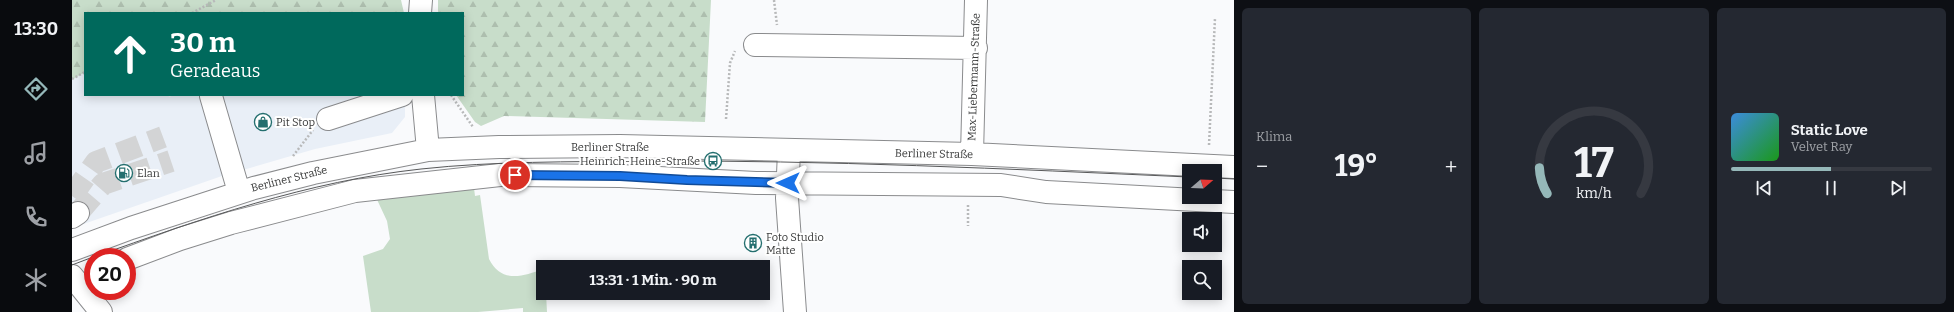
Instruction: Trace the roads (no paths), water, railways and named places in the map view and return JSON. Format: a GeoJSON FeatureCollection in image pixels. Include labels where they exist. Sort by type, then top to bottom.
{"type":"FeatureCollection","features":[{"type":"Feature","properties":{"kind":"street"},"geometry":{"type":"LineString","coordinates":[[420,12],[421,0]]}},
{"type":"Feature","properties":{"kind":"street","name":"Max-Liebermann-Straße"},"geometry":{"type":"LineString","coordinates":[[972,154],[976,48],[976,0]]}},
{"type":"Feature","properties":{"kind":"street"},"geometry":{"type":"LineString","coordinates":[[755,45],[976,48]]}},
{"type":"Feature","properties":{"kind":"street"},"geometry":{"type":"LineString","coordinates":[[211,96],[239,192]]}},
{"type":"Feature","properties":{"kind":"street"},"geometry":{"type":"LineString","coordinates":[[328,119],[399,96]]}},
{"type":"Feature","properties":{"kind":"street"},"geometry":{"type":"LineString","coordinates":[[423,96],[428,150]]}},
{"type":"Feature","properties":{"kind":"street","name":"Berliner Straße"},"geometry":{"type":"LineString","coordinates":[[72,250],[131,228],[239,192],[312,172],[428,150],[499,147],[620,146],[972,154],[1234,167]]}},
{"type":"Feature","properties":{"kind":"street"},"geometry":{"type":"LineString","coordinates":[[789,151],[788,183],[795,312]]}},
{"type":"Feature","properties":{"kind":"street"},"geometry":{"type":"LineString","coordinates":[[136,256],[180,239],[231,223],[355,191],[500,175],[620,176],[687,180],[788,183],[1001,185],[1046,192],[1234,202]]}},
{"type":"Feature","properties":{"kind":"street"},"geometry":{"type":"LineString","coordinates":[[78,277],[101,312]]}},
{"type":"Feature","properties":{"kind":"tunnel"},"geometry":{"type":"LineString","coordinates":[[72,196],[96,162],[163,137]]}},
{"type":"Feature","properties":{"kind":"tunnel"},"geometry":{"type":"LineString","coordinates":[[78,213],[103,184],[171,161]]}},
{"type":"Feature","properties":{"kind":"tram line"},"geometry":{"type":"LineString","coordinates":[[120,248],[255,203],[296,192],[338,182],[379,175],[449,166],[505,163],[712,161],[916,166],[1182,177]]}},
{"type":"Feature","properties":{"kind":"tram line"},"geometry":{"type":"LineString","coordinates":[[1222,178],[1234,179]]}},
{"type":"Feature","properties":{"kind":"tram line"},"geometry":{"type":"LineString","coordinates":[[72,265],[84,260]]}},
{"type":"Feature","properties":{"kind":"place","name":"Pit Stop"},"geometry":{"type":"Point","coordinates":[263,122]}},
{"type":"Feature","properties":{"kind":"place","name":"Heinrich-Heine-Straße"},"geometry":{"type":"Point","coordinates":[713,161]}},
{"type":"Feature","properties":{"kind":"place","name":"Elan"},"geometry":{"type":"Point","coordinates":[124,173]}},
{"type":"Feature","properties":{"kind":"place","name":"Foto Studio Matte"},"geometry":{"type":"Point","coordinates":[753,243]}}]}
